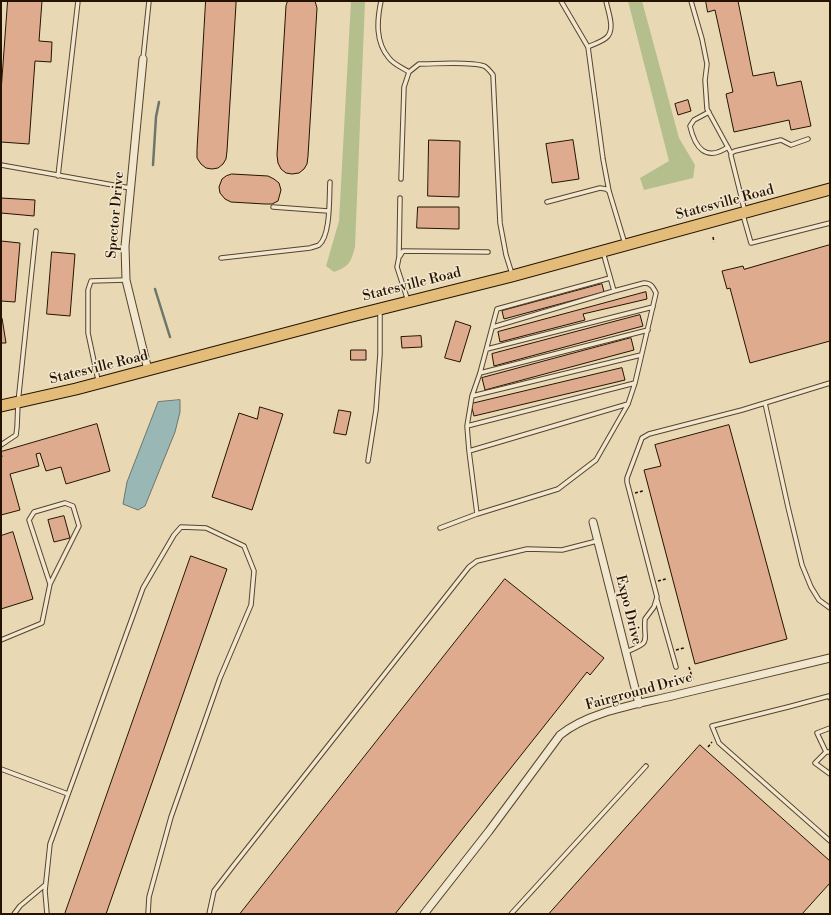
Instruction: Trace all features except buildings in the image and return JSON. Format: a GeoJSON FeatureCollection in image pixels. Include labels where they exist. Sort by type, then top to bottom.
{"type":"FeatureCollection","features":[{"type":"Feature","properties":{"kind":"main road","name":"Statesville Road"},"geometry":{"type":"LineString","coordinates":[[1,406],[99,384],[380,309],[512,276],[830,189]]}},
{"type":"Feature","properties":{"kind":"street","name":"Spector Drive"},"geometry":{"type":"LineString","coordinates":[[143,59],[125,246],[126,280],[148,370]]}},
{"type":"Feature","properties":{"kind":"street","name":"Expo Drive"},"geometry":{"type":"LineString","coordinates":[[593,522],[639,704]]}},
{"type":"Feature","properties":{"kind":"street","name":"Fairground Drive"},"geometry":{"type":"LineString","coordinates":[[424,914],[489,831],[560,735],[571,726],[585,719],[639,704],[830,658]]}},
{"type":"Feature","properties":{"kind":"lane"},"geometry":{"type":"LineString","coordinates":[[58,176],[78,1]]}},
{"type":"Feature","properties":{"kind":"lane"},"geometry":{"type":"LineString","coordinates":[[143,59],[149,1]]}},
{"type":"Feature","properties":{"kind":"lane"},"geometry":{"type":"LineString","coordinates":[[381,1],[377,24],[381,42],[389,59],[409,72]]}},
{"type":"Feature","properties":{"kind":"lane"},"geometry":{"type":"LineString","coordinates":[[561,1],[588,47],[603,159],[609,191],[625,245]]}},
{"type":"Feature","properties":{"kind":"lane"},"geometry":{"type":"LineString","coordinates":[[588,47],[606,38],[610,33],[611,26],[606,1]]}},
{"type":"Feature","properties":{"kind":"lane"},"geometry":{"type":"LineString","coordinates":[[691,1],[702,39],[707,64],[704,80],[707,109],[731,154],[730,156],[750,243],[830,224]]}},
{"type":"Feature","properties":{"kind":"lane"},"geometry":{"type":"LineString","coordinates":[[402,179],[404,87],[409,72],[419,64],[471,64],[483,66],[489,69],[493,75],[500,222],[506,255],[512,276]]}},
{"type":"Feature","properties":{"kind":"lane"},"geometry":{"type":"LineString","coordinates":[[709,112],[694,120],[690,126],[693,137],[701,150],[711,154],[720,152],[728,147]]}},
{"type":"Feature","properties":{"kind":"lane"},"geometry":{"type":"LineString","coordinates":[[731,154],[735,151],[781,140],[791,145],[808,139]]}},
{"type":"Feature","properties":{"kind":"lane"},"geometry":{"type":"LineString","coordinates":[[1,165],[131,188]]}},
{"type":"Feature","properties":{"kind":"lane"},"geometry":{"type":"LineString","coordinates":[[221,258],[310,248],[319,245],[325,237],[327,227],[330,182]]}},
{"type":"Feature","properties":{"kind":"lane"},"geometry":{"type":"LineString","coordinates":[[547,202],[600,188],[609,191]]}},
{"type":"Feature","properties":{"kind":"lane"},"geometry":{"type":"LineString","coordinates":[[400,198],[399,257],[397,267],[408,302]]}},
{"type":"Feature","properties":{"kind":"lane"},"geometry":{"type":"LineString","coordinates":[[273,207],[328,211]]}},
{"type":"Feature","properties":{"kind":"lane"},"geometry":{"type":"LineString","coordinates":[[1,445],[16,435],[36,231]]}},
{"type":"Feature","properties":{"kind":"lane"},"geometry":{"type":"LineString","coordinates":[[399,257],[403,251],[488,252]]}},
{"type":"Feature","properties":{"kind":"lane"},"geometry":{"type":"LineString","coordinates":[[603,251],[614,291]]}},
{"type":"Feature","properties":{"kind":"lane"},"geometry":{"type":"LineString","coordinates":[[477,514],[467,426],[472,396],[498,309],[610,278]]}},
{"type":"Feature","properties":{"kind":"lane"},"geometry":{"type":"LineString","coordinates":[[99,384],[88,333],[88,290],[91,281],[126,280]]}},
{"type":"Feature","properties":{"kind":"lane"},"geometry":{"type":"LineString","coordinates":[[440,528],[477,514],[558,489],[596,460],[628,404],[635,383],[656,293],[649,283],[644,283],[493,327]]}},
{"type":"Feature","properties":{"kind":"lane"},"geometry":{"type":"LineString","coordinates":[[487,349],[653,307]]}},
{"type":"Feature","properties":{"kind":"lane"},"geometry":{"type":"LineString","coordinates":[[368,462],[376,410],[380,354],[380,309]]}},
{"type":"Feature","properties":{"kind":"lane"},"geometry":{"type":"LineString","coordinates":[[480,373],[648,330]]}},
{"type":"Feature","properties":{"kind":"lane"},"geometry":{"type":"LineString","coordinates":[[472,396],[641,355]]}},
{"type":"Feature","properties":{"kind":"lane"},"geometry":{"type":"LineString","coordinates":[[467,426],[635,383]]}},
{"type":"Feature","properties":{"kind":"lane"},"geometry":{"type":"LineString","coordinates":[[676,667],[627,482],[627,478],[642,438],[648,434],[830,383]]}},
{"type":"Feature","properties":{"kind":"lane"},"geometry":{"type":"LineString","coordinates":[[765,402],[802,565],[811,587],[819,600],[830,608]]}},
{"type":"Feature","properties":{"kind":"lane"},"geometry":{"type":"LineString","coordinates":[[469,451],[628,404]]}},
{"type":"Feature","properties":{"kind":"lane"},"geometry":{"type":"LineString","coordinates":[[1,640],[42,623],[50,584],[79,526],[73,506],[65,503],[34,512],[29,520],[50,584]]}},
{"type":"Feature","properties":{"kind":"lane"},"geometry":{"type":"LineString","coordinates":[[47,914],[44,891],[50,844],[143,588],[174,535],[181,527],[206,528],[244,546],[254,571],[251,605],[220,678],[171,817],[149,897],[148,914]]}},
{"type":"Feature","properties":{"kind":"lane"},"geometry":{"type":"LineString","coordinates":[[209,914],[214,891],[469,567],[477,560],[527,549],[562,550],[597,541]]}},
{"type":"Feature","properties":{"kind":"lane"},"geometry":{"type":"LineString","coordinates":[[626,652],[641,646],[645,642],[647,638],[645,619],[654,607],[657,597]]}},
{"type":"Feature","properties":{"kind":"lane"},"geometry":{"type":"LineString","coordinates":[[830,698],[829,696],[712,726],[719,743],[830,841]]}},
{"type":"Feature","properties":{"kind":"lane"},"geometry":{"type":"LineString","coordinates":[[830,728],[817,733],[828,752],[815,763],[830,774]]}},
{"type":"Feature","properties":{"kind":"lane"},"geometry":{"type":"LineString","coordinates":[[511,914],[646,766]]}},
{"type":"Feature","properties":{"kind":"lane"},"geometry":{"type":"LineString","coordinates":[[1,769],[68,794]]}},
{"type":"Feature","properties":{"kind":"lane"},"geometry":{"type":"LineString","coordinates":[[14,914],[20,906],[45,885]]}},
{"type":"Feature","properties":{"kind":"path"},"geometry":{"type":"LineString","coordinates":[[713,238],[714,242]]}},
{"type":"Feature","properties":{"kind":"path"},"geometry":{"type":"LineString","coordinates":[[689,667],[693,680]]}},
{"type":"Feature","properties":{"kind":"green space"},"geometry":{"type":"Polygon","coordinates":[[[351,1],[365,1],[355,247],[349,263],[343,268],[334,272],[326,266],[339,221],[351,1]]]}},
{"type":"Feature","properties":{"kind":"green space"},"geometry":{"type":"Polygon","coordinates":[[[628,1],[642,1],[679,138],[695,165],[693,178],[644,190],[640,178],[669,161],[628,1]]]}},
{"type":"Feature","properties":{"kind":"water"},"geometry":{"type":"Polygon","coordinates":[[[180,400],[180,412],[175,432],[145,506],[138,510],[123,504],[127,482],[158,402],[180,400]]]}},
{"type":"Feature","properties":{"kind":"waterway"},"geometry":{"type":"LineString","coordinates":[[153,165],[156,117],[159,102]]}},
{"type":"Feature","properties":{"kind":"waterway"},"geometry":{"type":"LineString","coordinates":[[155,289],[170,337]]}}]}
